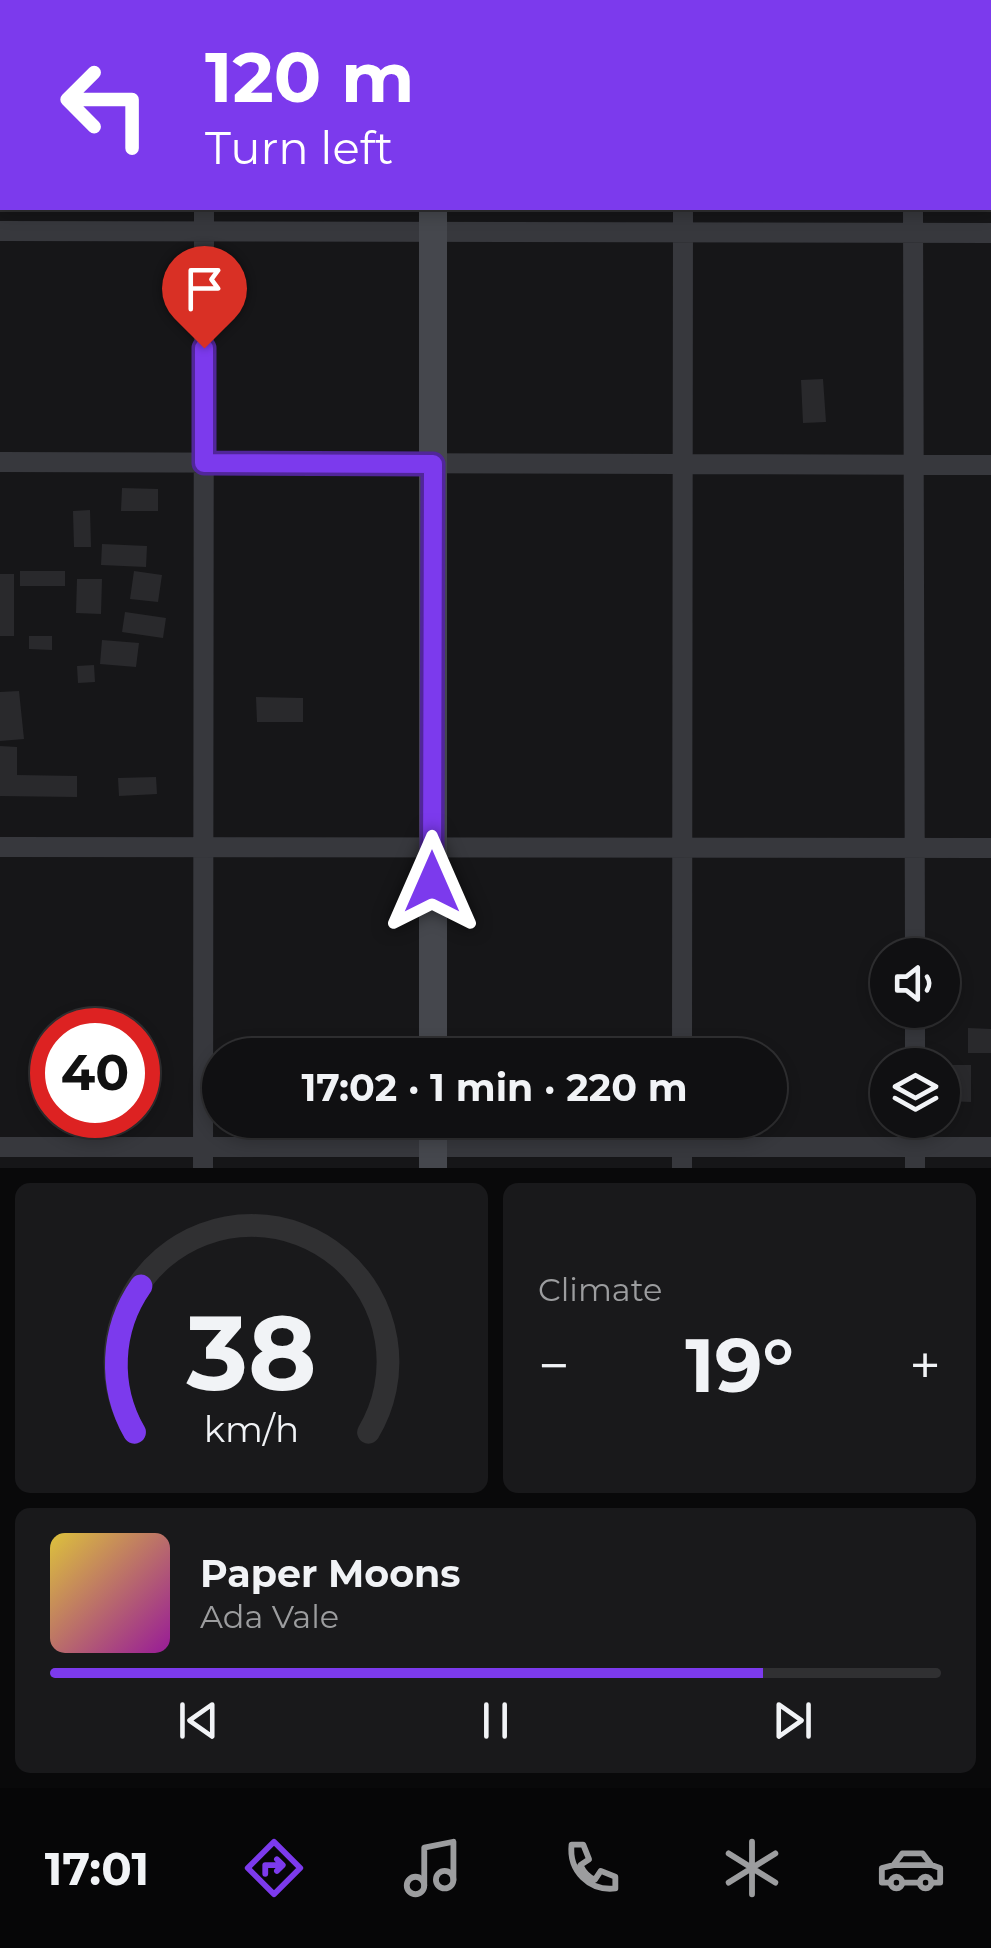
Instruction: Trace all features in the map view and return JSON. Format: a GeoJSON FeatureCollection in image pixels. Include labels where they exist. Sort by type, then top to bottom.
{"type":"FeatureCollection","features":[{"type":"Feature","properties":{"kind":"street"},"geometry":{"type":"LineString","coordinates":[[203,1157],[204,210]]}},
{"type":"Feature","properties":{"kind":"street"},"geometry":{"type":"LineString","coordinates":[[682,210],[682,1038]]}},
{"type":"Feature","properties":{"kind":"street"},"geometry":{"type":"LineString","coordinates":[[914,210],[915,938]]}},
{"type":"Feature","properties":{"kind":"street"},"geometry":{"type":"LineString","coordinates":[[433,220],[433,1038]]}},
{"type":"Feature","properties":{"kind":"street"},"geometry":{"type":"LineString","coordinates":[[0,231],[204,232],[433,220],[682,233],[991,233]]}},
{"type":"Feature","properties":{"kind":"street"},"geometry":{"type":"LineString","coordinates":[[0,462],[991,465]]}},
{"type":"Feature","properties":{"kind":"street"},"geometry":{"type":"LineString","coordinates":[[0,847],[991,848]]}},
{"type":"Feature","properties":{"kind":"street"},"geometry":{"type":"LineString","coordinates":[[0,1146],[203,1157],[433,1145],[682,1157],[916,1157],[991,1147]]}},
{"type":"Feature","properties":{"kind":"building"},"geometry":{"type":"Polygon","coordinates":[[[823,379],[826,422],[803,423],[801,380],[823,379]]]}},
{"type":"Feature","properties":{"kind":"building"},"geometry":{"type":"Polygon","coordinates":[[[122,488],[158,489],[158,511],[121,511],[122,488]]]}},
{"type":"Feature","properties":{"kind":"building"},"geometry":{"type":"Polygon","coordinates":[[[90,510],[91,547],[74,547],[73,511],[90,510]]]}},
{"type":"Feature","properties":{"kind":"building"},"geometry":{"type":"Polygon","coordinates":[[[102,544],[147,546],[146,567],[101,565],[102,544]]]}},
{"type":"Feature","properties":{"kind":"building"},"geometry":{"type":"Polygon","coordinates":[[[20,571],[65,571],[65,586],[20,586],[20,571]]]}},
{"type":"Feature","properties":{"kind":"building"},"geometry":{"type":"Polygon","coordinates":[[[134,571],[162,575],[158,602],[130,599],[134,571]]]}},
{"type":"Feature","properties":{"kind":"building"},"geometry":{"type":"Polygon","coordinates":[[[0,574],[14,574],[14,636],[0,636],[0,574]]]}},
{"type":"Feature","properties":{"kind":"building"},"geometry":{"type":"Polygon","coordinates":[[[77,579],[102,579],[101,614],[76,613],[77,579]]]}},
{"type":"Feature","properties":{"kind":"building"},"geometry":{"type":"Polygon","coordinates":[[[125,612],[166,618],[163,638],[122,632],[125,612]]]}},
{"type":"Feature","properties":{"kind":"building"},"geometry":{"type":"Polygon","coordinates":[[[29,636],[52,636],[52,650],[29,649],[29,636]]]}},
{"type":"Feature","properties":{"kind":"building"},"geometry":{"type":"Polygon","coordinates":[[[102,640],[139,643],[136,667],[100,664],[102,640]]]}},
{"type":"Feature","properties":{"kind":"building"},"geometry":{"type":"Polygon","coordinates":[[[94,665],[95,682],[78,683],[77,666],[94,665]]]}},
{"type":"Feature","properties":{"kind":"building"},"geometry":{"type":"Polygon","coordinates":[[[19,691],[24,739],[0,741],[0,692],[19,691]]]}},
{"type":"Feature","properties":{"kind":"building"},"geometry":{"type":"Polygon","coordinates":[[[256,697],[303,698],[303,722],[257,722],[256,697]]]}},
{"type":"Feature","properties":{"kind":"building"},"geometry":{"type":"Polygon","coordinates":[[[0,746],[17,747],[17,775],[77,776],[77,797],[0,796],[0,746]]]}},
{"type":"Feature","properties":{"kind":"building"},"geometry":{"type":"Polygon","coordinates":[[[156,777],[157,794],[119,796],[118,778],[156,777]]]}},
{"type":"Feature","properties":{"kind":"building"},"geometry":{"type":"Polygon","coordinates":[[[968,1028],[991,1029],[991,1053],[968,1053],[968,1028]]]}},
{"type":"Feature","properties":{"kind":"building"},"geometry":{"type":"Polygon","coordinates":[[[960,1065],[971,1065],[971,1102],[960,1102],[960,1065]]]}},
{"type":"Feature","properties":{"kind":"route"},"geometry":{"type":"LineString","coordinates":[[204,348],[204,463],[433,464],[432,882]]}}]}
